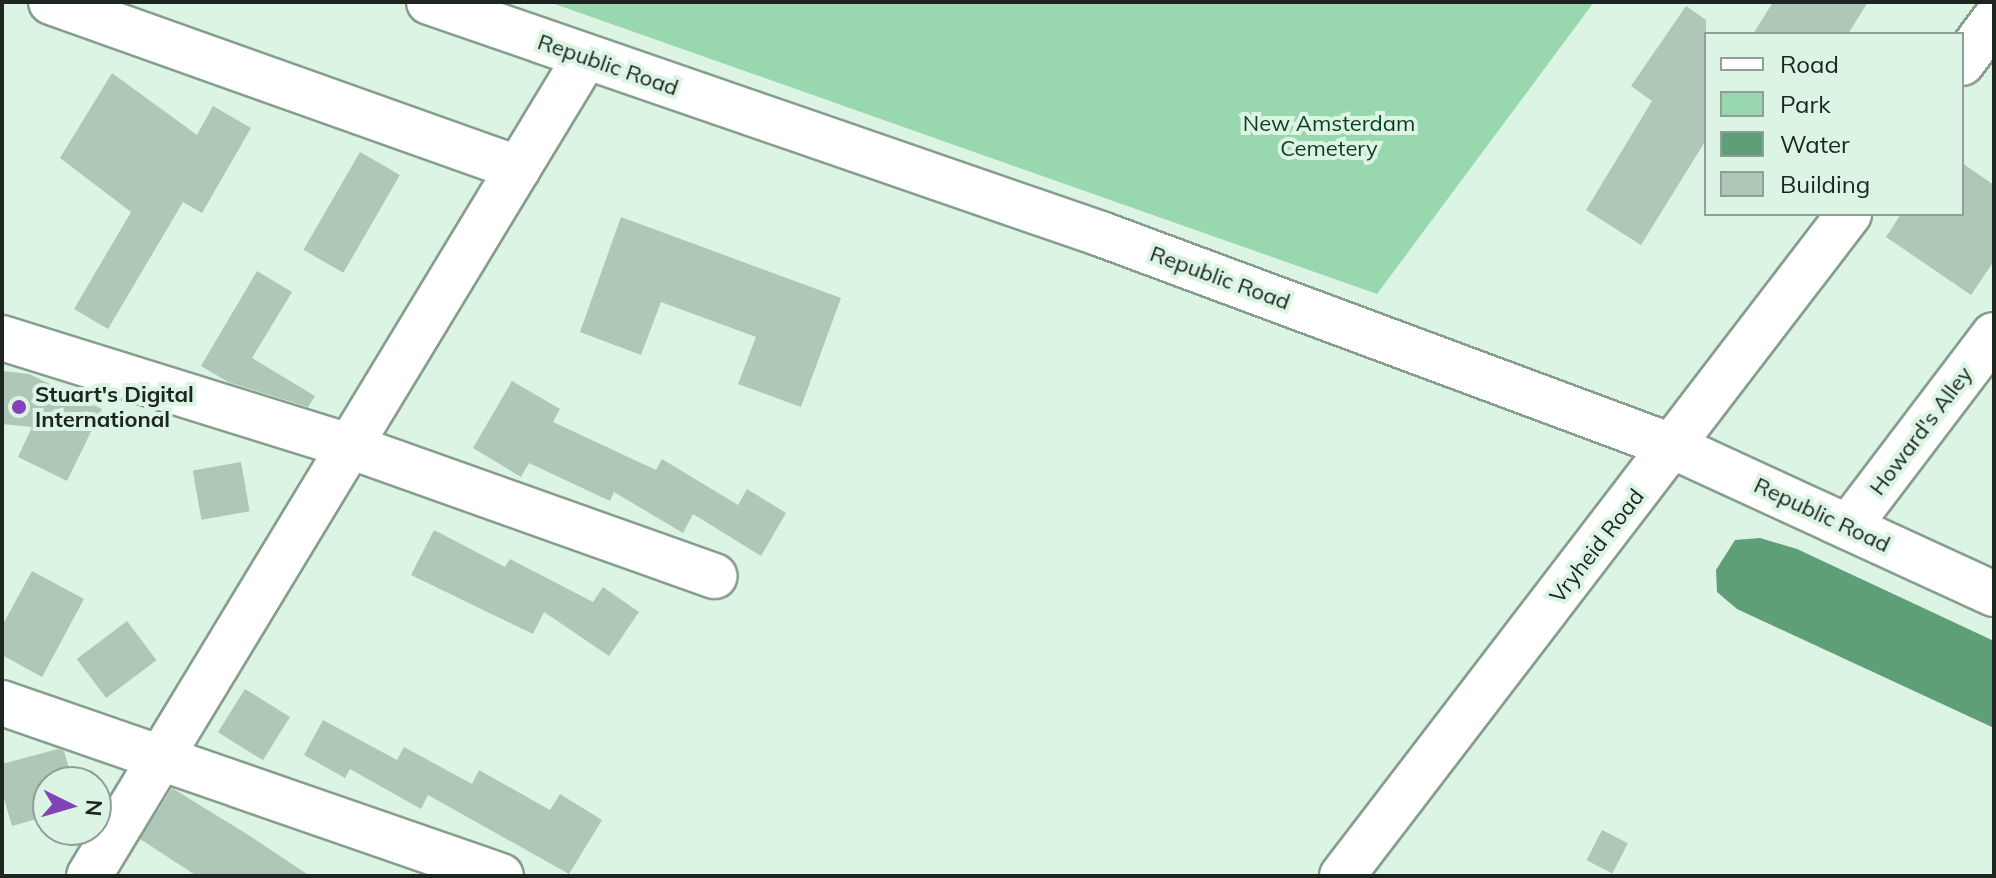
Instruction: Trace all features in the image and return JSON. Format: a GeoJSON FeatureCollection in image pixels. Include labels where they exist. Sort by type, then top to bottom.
{"type":"FeatureCollection","features":[{"type":"Feature","properties":{"kind":"street"},"geometry":{"type":"LineString","coordinates":[[51,2],[518,168]]}},
{"type":"Feature","properties":{"kind":"street","name":"Republic Road"},"geometry":{"type":"LineString","coordinates":[[429,2],[1101,234],[1674,447],[1994,594]]}},
{"type":"Feature","properties":{"kind":"street"},"geometry":{"type":"LineString","coordinates":[[1964,60],[1994,20]]}},
{"type":"Feature","properties":{"kind":"street"},"geometry":{"type":"LineString","coordinates":[[89,876],[585,58]]}},
{"type":"Feature","properties":{"kind":"street","name":"Vryheid Road"},"geometry":{"type":"LineString","coordinates":[[1342,876],[1674,447],[1847,216]]}},
{"type":"Feature","properties":{"kind":"street","name":"Howard's Alley"},"geometry":{"type":"LineString","coordinates":[[1848,527],[1994,335]]}},
{"type":"Feature","properties":{"kind":"street"},"geometry":{"type":"LineString","coordinates":[[2,338],[349,446],[715,576]]}},
{"type":"Feature","properties":{"kind":"street"},"geometry":{"type":"LineString","coordinates":[[2,703],[501,876]]}},
{"type":"Feature","properties":{"kind":"green space","name":"New Amsterdam Cemetery"},"geometry":{"type":"Polygon","coordinates":[[[549,2],[1594,2],[1377,294],[549,2]]]}},
{"type":"Feature","properties":{"kind":"water"},"geometry":{"type":"Polygon","coordinates":[[[1760,538],[1797,549],[1994,641],[1994,728],[1737,609],[1717,592],[1716,570],[1735,540],[1760,538]]]}},
{"type":"Feature","properties":{"kind":"building"},"geometry":{"type":"Polygon","coordinates":[[[1773,2],[1868,2],[1849,32],[1754,32],[1773,2]]]}},
{"type":"Feature","properties":{"kind":"building"},"geometry":{"type":"Polygon","coordinates":[[[1686,6],[1706,20],[1704,143],[1641,245],[1586,210],[1652,101],[1631,86],[1686,6]]]}},
{"type":"Feature","properties":{"kind":"building"},"geometry":{"type":"Polygon","coordinates":[[[112,73],[197,135],[213,106],[251,128],[202,213],[183,202],[108,329],[74,309],[131,212],[60,158],[112,73]]]}},
{"type":"Feature","properties":{"kind":"building"},"geometry":{"type":"Polygon","coordinates":[[[360,152],[400,175],[343,273],[304,250],[360,152]]]}},
{"type":"Feature","properties":{"kind":"building"},"geometry":{"type":"Polygon","coordinates":[[[1964,164],[1994,185],[1994,261],[1971,295],[1886,237],[1900,216],[1964,216],[1964,164]]]}},
{"type":"Feature","properties":{"kind":"building"},"geometry":{"type":"Polygon","coordinates":[[[621,217],[841,298],[801,407],[738,384],[756,337],[661,302],[641,355],[580,332],[621,217]]]}},
{"type":"Feature","properties":{"kind":"building"},"geometry":{"type":"Polygon","coordinates":[[[257,271],[292,292],[252,358],[315,396],[308,407],[228,382],[201,366],[257,271]]]}},
{"type":"Feature","properties":{"kind":"building"},"geometry":{"type":"Polygon","coordinates":[[[2,371],[29,374],[102,409],[67,481],[18,457],[32,427],[2,424],[2,371]]]}},
{"type":"Feature","properties":{"kind":"building"},"geometry":{"type":"Polygon","coordinates":[[[512,381],[560,409],[553,422],[656,470],[662,459],[738,505],[747,489],[786,513],[761,556],[693,514],[683,533],[614,492],[610,501],[529,463],[521,477],[473,448],[512,381]]]}},
{"type":"Feature","properties":{"kind":"building"},"geometry":{"type":"Polygon","coordinates":[[[241,462],[250,511],[201,520],[193,471],[241,462]]]}},
{"type":"Feature","properties":{"kind":"building"},"geometry":{"type":"Polygon","coordinates":[[[434,530],[505,567],[510,559],[593,602],[603,587],[639,612],[609,656],[544,612],[533,634],[411,575],[434,530]]]}},
{"type":"Feature","properties":{"kind":"building"},"geometry":{"type":"Polygon","coordinates":[[[32,571],[84,599],[42,677],[2,655],[2,626],[32,571]]]}},
{"type":"Feature","properties":{"kind":"building"},"geometry":{"type":"Polygon","coordinates":[[[127,621],[156,660],[106,698],[77,659],[127,621]]]}},
{"type":"Feature","properties":{"kind":"building"},"geometry":{"type":"Polygon","coordinates":[[[245,689],[290,717],[263,760],[218,732],[245,689]]]}},
{"type":"Feature","properties":{"kind":"building"},"geometry":{"type":"Polygon","coordinates":[[[323,720],[397,760],[404,747],[472,784],[479,770],[550,810],[560,794],[602,820],[569,874],[428,795],[421,809],[350,769],[345,778],[304,755],[323,720]]]}},
{"type":"Feature","properties":{"kind":"building"},"geometry":{"type":"Polygon","coordinates":[[[58,749],[64,751],[68,766],[32,766],[32,820],[12,826],[2,792],[2,764],[58,749]]]}},
{"type":"Feature","properties":{"kind":"building"},"geometry":{"type":"Polygon","coordinates":[[[172,788],[310,876],[197,876],[140,839],[172,788]]]}},
{"type":"Feature","properties":{"kind":"building"},"geometry":{"type":"Polygon","coordinates":[[[1602,830],[1628,843],[1612,873],[1587,860],[1602,830]]]}},
{"type":"Feature","properties":{"kind":"place","name":"Stuart's Digital International"},"geometry":{"type":"Point","coordinates":[19,407]}}]}
